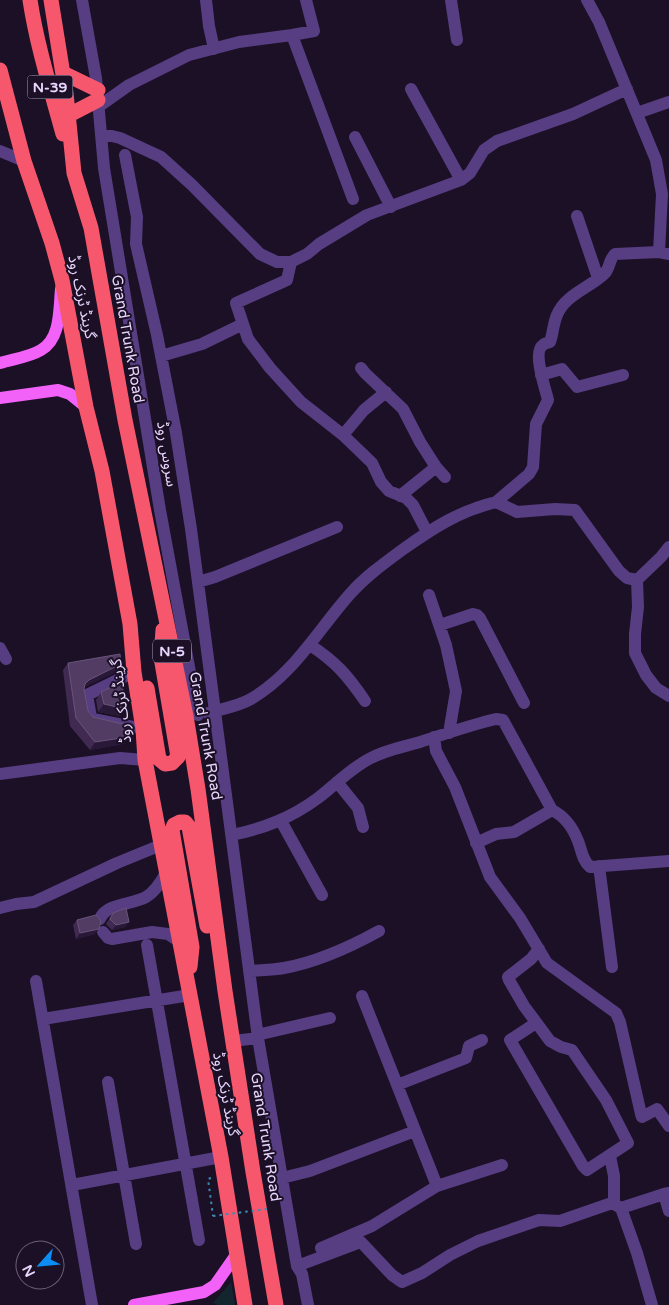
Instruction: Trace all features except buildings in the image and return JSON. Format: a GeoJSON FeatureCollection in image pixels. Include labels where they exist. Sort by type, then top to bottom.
{"type":"FeatureCollection","features":[{"type":"Feature","properties":{"kind":"highway","name":"N-39"},"geometry":{"type":"LineString","coordinates":[[30,0],[45,71],[74,173]]}},
{"type":"Feature","properties":{"kind":"highway","name":"Grand Trunk Road"},"geometry":{"type":"LineString","coordinates":[[51,0],[63,74],[74,173],[91,228],[125,420],[165,614],[192,716],[198,789],[225,991],[276,1305]]}},
{"type":"Feature","properties":{"kind":"highway","name":"گرینڈ ٹرنک روڈ"},"geometry":{"type":"LineString","coordinates":[[0,70],[24,161],[52,243],[62,280],[86,407],[102,471],[130,624],[145,760],[220,1157],[245,1305]]}},
{"type":"Feature","properties":{"kind":"highway"},"geometry":{"type":"LineString","coordinates":[[63,74],[98,99],[68,115]]}},
{"type":"Feature","properties":{"kind":"highway"},"geometry":{"type":"LineString","coordinates":[[130,624],[143,665],[159,759],[165,764],[172,763],[178,757],[161,657],[165,614]]}},
{"type":"Feature","properties":{"kind":"highway"},"geometry":{"type":"LineString","coordinates":[[189,992],[192,947],[172,830],[174,825],[180,822],[185,822],[189,827],[210,943],[225,991]]}},
{"type":"Feature","properties":{"kind":"main road"},"geometry":{"type":"LineString","coordinates":[[0,363],[40,351],[54,338],[57,328],[62,280]]}},
{"type":"Feature","properties":{"kind":"main road"},"geometry":{"type":"LineString","coordinates":[[0,398],[58,390],[70,394],[86,407]]}},
{"type":"Feature","properties":{"kind":"main road"},"geometry":{"type":"LineString","coordinates":[[134,1305],[204,1292],[215,1285],[236,1255]]}},
{"type":"Feature","properties":{"kind":"street","name":"سروس روڈ"},"geometry":{"type":"LineString","coordinates":[[82,0],[98,99],[104,168],[192,716]]}},
{"type":"Feature","properties":{"kind":"street"},"geometry":{"type":"LineString","coordinates":[[206,0],[214,49]]}},
{"type":"Feature","properties":{"kind":"street"},"geometry":{"type":"LineString","coordinates":[[98,99],[190,56],[239,42],[292,36],[314,31],[306,0]]}},
{"type":"Feature","properties":{"kind":"street"},"geometry":{"type":"LineString","coordinates":[[451,0],[457,40]]}},
{"type":"Feature","properties":{"kind":"street"},"geometry":{"type":"LineString","coordinates":[[192,716],[215,711],[250,699],[269,686],[300,658],[350,594],[374,571],[436,526],[480,506],[496,502],[529,474],[533,466],[536,424],[548,400],[540,375],[540,348],[550,342],[559,310],[575,294],[606,273],[611,258],[615,254],[664,253],[663,172],[656,160],[599,22],[587,0]]}},
{"type":"Feature","properties":{"kind":"street"},"geometry":{"type":"LineString","coordinates":[[292,36],[353,200]]}},
{"type":"Feature","properties":{"kind":"street"},"geometry":{"type":"LineString","coordinates":[[411,89],[461,180]]}},
{"type":"Feature","properties":{"kind":"street"},"geometry":{"type":"LineString","coordinates":[[101,136],[120,138],[161,157],[192,185],[260,254],[277,262],[292,262],[367,215],[461,180],[470,174],[484,150],[497,141],[573,114],[627,89]]}},
{"type":"Feature","properties":{"kind":"street"},"geometry":{"type":"LineString","coordinates":[[637,113],[669,102]]}},
{"type":"Feature","properties":{"kind":"street"},"geometry":{"type":"LineString","coordinates":[[355,137],[391,206]]}},
{"type":"Feature","properties":{"kind":"street"},"geometry":{"type":"LineString","coordinates":[[0,151],[24,161]]}},
{"type":"Feature","properties":{"kind":"street"},"geometry":{"type":"LineString","coordinates":[[125,155],[137,217],[136,244],[176,433],[198,582],[258,1036],[296,1262],[302,1274],[308,1305]]}},
{"type":"Feature","properties":{"kind":"street"},"geometry":{"type":"LineString","coordinates":[[577,216],[598,278]]}},
{"type":"Feature","properties":{"kind":"street"},"geometry":{"type":"LineString","coordinates":[[292,262],[287,280],[236,303],[248,339],[270,368],[301,402],[343,435],[372,463],[381,482],[389,491],[406,498],[413,505],[427,532]]}},
{"type":"Feature","properties":{"kind":"street"},"geometry":{"type":"LineString","coordinates":[[161,356],[202,344],[243,324]]}},
{"type":"Feature","properties":{"kind":"street"},"geometry":{"type":"LineString","coordinates":[[361,368],[403,409],[420,442],[441,472],[400,496]]}},
{"type":"Feature","properties":{"kind":"street"},"geometry":{"type":"LineString","coordinates":[[540,375],[562,369],[576,387],[623,375]]}},
{"type":"Feature","properties":{"kind":"street"},"geometry":{"type":"LineString","coordinates":[[343,435],[364,410],[386,392]]}},
{"type":"Feature","properties":{"kind":"street"},"geometry":{"type":"LineString","coordinates":[[496,502],[517,512],[555,509],[575,510],[619,571],[627,578],[637,580],[665,560],[669,547]]}},
{"type":"Feature","properties":{"kind":"street"},"geometry":{"type":"LineString","coordinates":[[198,582],[215,577],[337,527]]}},
{"type":"Feature","properties":{"kind":"street"},"geometry":{"type":"LineString","coordinates":[[637,580],[638,607],[635,653],[646,675],[656,688],[669,696]]}},
{"type":"Feature","properties":{"kind":"street"},"geometry":{"type":"LineString","coordinates":[[429,595],[446,644],[456,690],[449,733]]}},
{"type":"Feature","properties":{"kind":"street"},"geometry":{"type":"LineString","coordinates":[[440,625],[473,614],[477,615],[524,703]]}},
{"type":"Feature","properties":{"kind":"street"},"geometry":{"type":"LineString","coordinates":[[310,645],[336,664],[365,701]]}},
{"type":"Feature","properties":{"kind":"street"},"geometry":{"type":"LineString","coordinates":[[134,672],[87,696],[93,719],[143,730]]}},
{"type":"Feature","properties":{"kind":"street"},"geometry":{"type":"LineString","coordinates":[[232,835],[258,830],[282,821],[311,803],[370,758],[388,750],[496,719],[504,720],[552,810],[561,814],[569,825],[578,840],[585,862],[590,867],[669,861]]}},
{"type":"Feature","properties":{"kind":"street"},"geometry":{"type":"LineString","coordinates":[[434,737],[438,756],[455,787],[490,877],[520,918],[547,963],[616,1013],[620,1022],[640,1114],[642,1117],[657,1109],[669,1126]]}},
{"type":"Feature","properties":{"kind":"street"},"geometry":{"type":"LineString","coordinates":[[3,771],[120,758],[145,760]]}},
{"type":"Feature","properties":{"kind":"street"},"geometry":{"type":"LineString","coordinates":[[337,782],[358,808],[363,827]]}},
{"type":"Feature","properties":{"kind":"street"},"geometry":{"type":"LineString","coordinates":[[476,843],[496,834],[514,832],[552,810]]}},
{"type":"Feature","properties":{"kind":"street"},"geometry":{"type":"LineString","coordinates":[[282,821],[322,895]]}},
{"type":"Feature","properties":{"kind":"street"},"geometry":{"type":"LineString","coordinates":[[0,908],[34,902],[117,863],[161,845]]}},
{"type":"Feature","properties":{"kind":"street"},"geometry":{"type":"LineString","coordinates":[[599,866],[612,966]]}},
{"type":"Feature","properties":{"kind":"street"},"geometry":{"type":"LineString","coordinates":[[100,919],[104,912],[146,897],[159,885],[166,873]]}},
{"type":"Feature","properties":{"kind":"street"},"geometry":{"type":"LineString","coordinates":[[249,971],[284,968],[312,960],[354,944],[379,931]]}},
{"type":"Feature","properties":{"kind":"street"},"geometry":{"type":"LineString","coordinates":[[103,932],[108,938],[112,939],[152,932],[168,934],[180,942]]}},
{"type":"Feature","properties":{"kind":"street"},"geometry":{"type":"LineString","coordinates":[[147,946],[199,1240]]}},
{"type":"Feature","properties":{"kind":"street"},"geometry":{"type":"LineString","coordinates":[[536,1023],[510,1040],[587,1170],[628,1143],[606,1100],[572,1050],[554,1045],[524,1006],[508,978],[531,959],[539,949]]}},
{"type":"Feature","properties":{"kind":"street"},"geometry":{"type":"LineString","coordinates":[[36,980],[92,1305]]}},
{"type":"Feature","properties":{"kind":"street"},"geometry":{"type":"LineString","coordinates":[[43,1019],[157,1000],[189,992]]}},
{"type":"Feature","properties":{"kind":"street"},"geometry":{"type":"LineString","coordinates":[[362,996],[437,1186]]}},
{"type":"Feature","properties":{"kind":"street"},"geometry":{"type":"LineString","coordinates":[[233,1040],[258,1036],[330,1018]]}},
{"type":"Feature","properties":{"kind":"street"},"geometry":{"type":"LineString","coordinates":[[397,1085],[466,1058],[469,1046],[482,1040]]}},
{"type":"Feature","properties":{"kind":"street"},"geometry":{"type":"LineString","coordinates":[[108,1082],[136,1244]]}},
{"type":"Feature","properties":{"kind":"street"},"geometry":{"type":"LineString","coordinates":[[282,1178],[310,1172],[415,1131]]}},
{"type":"Feature","properties":{"kind":"street"},"geometry":{"type":"LineString","coordinates":[[610,1156],[618,1206],[637,1253],[652,1305]]}},
{"type":"Feature","properties":{"kind":"street"},"geometry":{"type":"LineString","coordinates":[[72,1185],[220,1157]]}},
{"type":"Feature","properties":{"kind":"street"},"geometry":{"type":"LineString","coordinates":[[296,1262],[372,1226],[437,1186],[502,1165]]}},
{"type":"Feature","properties":{"kind":"street"},"geometry":{"type":"LineString","coordinates":[[296,1262],[361,1242],[392,1275],[402,1282],[422,1273],[450,1254],[478,1241],[539,1220],[560,1221],[608,1204],[618,1206],[666,1194],[669,1211]]}},
{"type":"Feature","properties":{"kind":"path"},"geometry":{"type":"LineString","coordinates":[[208,1179],[212,1216],[267,1209]]}},
{"type":"Feature","properties":{"kind":"shaded area"},"geometry":{"type":"Polygon","coordinates":[[[231,1282],[235,1305],[218,1305],[213,1303],[231,1282]]]}}]}
